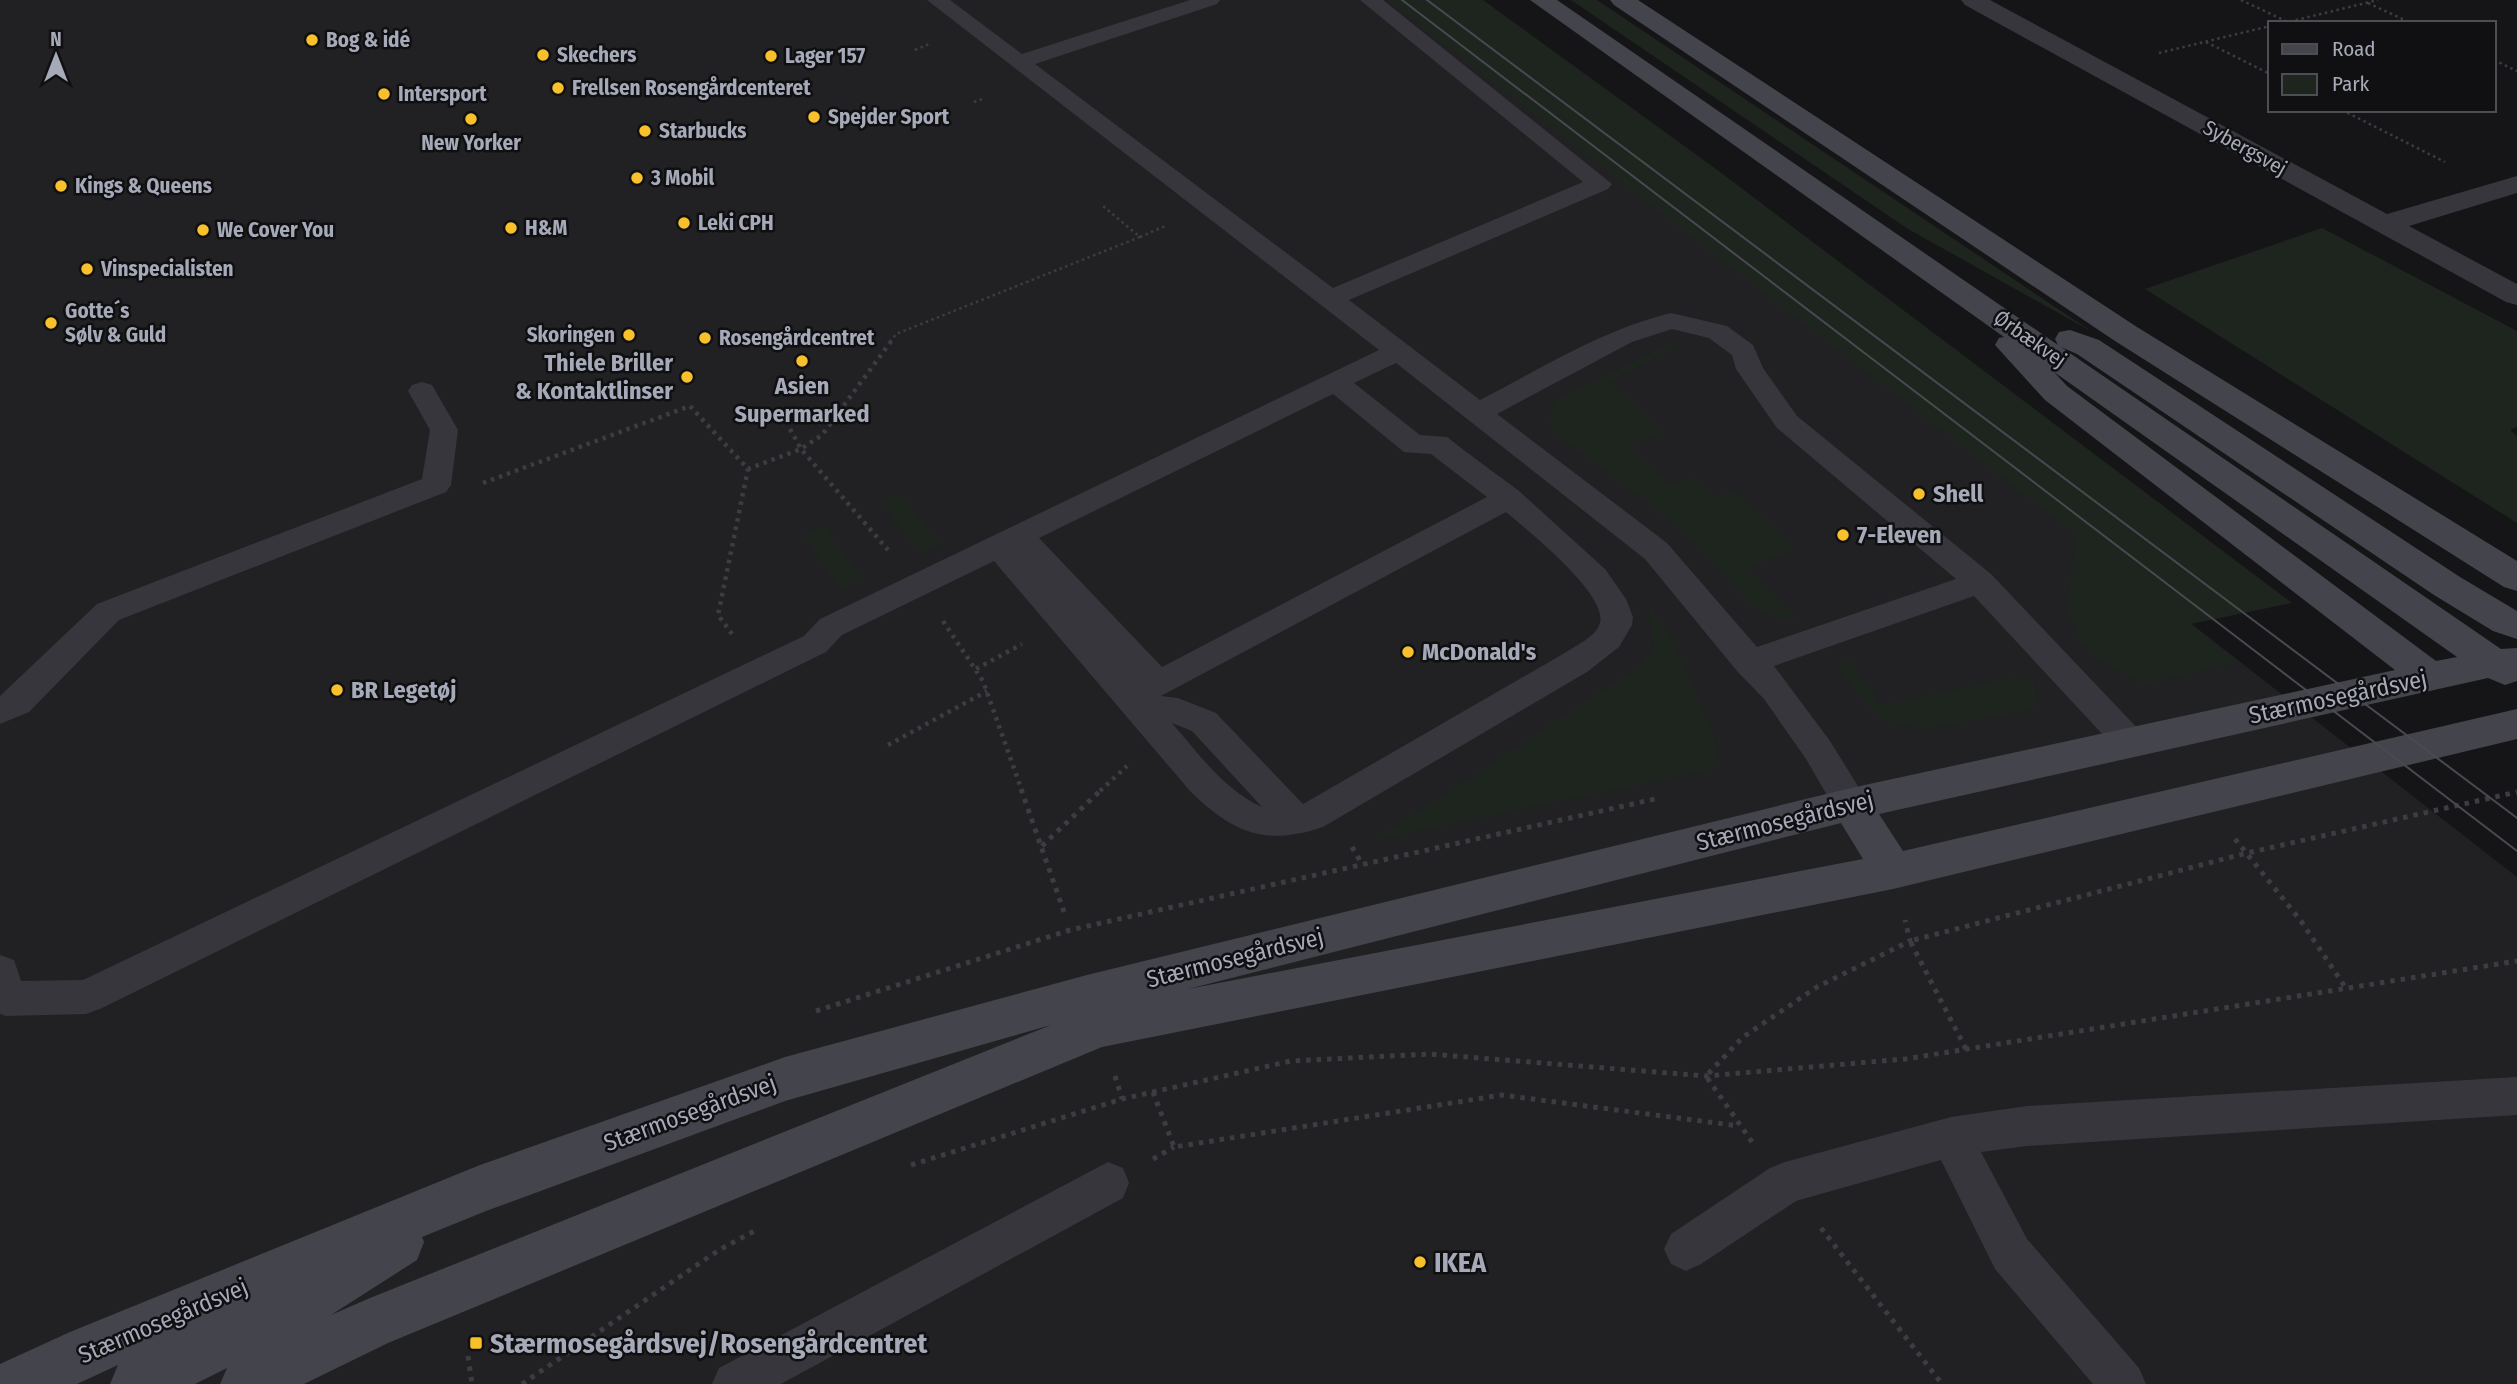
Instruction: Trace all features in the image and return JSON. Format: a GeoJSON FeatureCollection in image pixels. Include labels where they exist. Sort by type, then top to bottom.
{"type":"FeatureCollection","features":[{"type":"Feature","properties":{"kind":"main road","name":"Ørbækvej"},"geometry":{"type":"LineString","coordinates":[[1542,0],[2511,667]]}},
{"type":"Feature","properties":{"kind":"main road"},"geometry":{"type":"LineString","coordinates":[[1622,0],[2126,334],[2517,578]]}},
{"type":"Feature","properties":{"kind":"main road"},"geometry":{"type":"LineString","coordinates":[[1945,279],[2088,347],[2446,586],[2506,622],[2517,625]]}},
{"type":"Feature","properties":{"kind":"main road"},"geometry":{"type":"LineString","coordinates":[[1945,279],[2056,393],[2430,677]]}},
{"type":"Feature","properties":{"kind":"main road","name":"Stærmosegårdsvej"},"geometry":{"type":"LineString","coordinates":[[18,1384],[89,1351],[480,1189],[785,1079],[1087,995],[1851,804],[2430,677],[2511,667]]}},
{"type":"Feature","properties":{"kind":"main road","name":"Stærmosegårdsvej"},"geometry":{"type":"LineString","coordinates":[[247,1384],[370,1324],[1099,1027],[1893,872],[2200,797],[2517,724]]}},
{"type":"Feature","properties":{"kind":"main road"},"geometry":{"type":"LineString","coordinates":[[1851,804],[1893,872]]}},
{"type":"Feature","properties":{"kind":"main road"},"geometry":{"type":"LineString","coordinates":[[137,1384],[302,1304],[480,1189]]}},
{"type":"Feature","properties":{"kind":"street","name":"Sybergsvej"},"geometry":{"type":"LineString","coordinates":[[1973,0],[2517,296]]}},
{"type":"Feature","properties":{"kind":"street"},"geometry":{"type":"LineString","coordinates":[[2384,224],[2509,187]]}},
{"type":"Feature","properties":{"kind":"lane"},"geometry":{"type":"LineString","coordinates":[[937,0],[1396,352],[1479,412],[1656,551],[1790,710],[1851,804]]}},
{"type":"Feature","properties":{"kind":"lane"},"geometry":{"type":"LineString","coordinates":[[1019,62],[1210,0]]}},
{"type":"Feature","properties":{"kind":"lane"},"geometry":{"type":"LineString","coordinates":[[1330,299],[1600,184],[1370,0]]}},
{"type":"Feature","properties":{"kind":"lane"},"geometry":{"type":"LineString","coordinates":[[1479,412],[1623,336],[1671,321],[1718,332],[1744,351],[1750,369],[1787,422],[1980,582],[2130,742]]}},
{"type":"Feature","properties":{"kind":"lane"},"geometry":{"type":"LineString","coordinates":[[0,972],[6,999],[86,997],[815,644],[831,627],[1396,352]]}},
{"type":"Feature","properties":{"kind":"lane"},"geometry":{"type":"LineString","coordinates":[[1008,540],[1134,704],[1224,802],[1247,816],[1267,823],[1310,817],[1575,663],[1608,639],[1617,619],[1614,606],[1594,578],[1516,504],[1437,444],[1413,445],[1335,382]]}},
{"type":"Feature","properties":{"kind":"lane"},"geometry":{"type":"LineString","coordinates":[[0,711],[17,703],[108,612],[436,485],[444,430],[422,391]]}},
{"type":"Feature","properties":{"kind":"lane"},"geometry":{"type":"LineString","coordinates":[[1008,540],[1088,610],[1158,684],[1516,504]]}},
{"type":"Feature","properties":{"kind":"lane"},"geometry":{"type":"LineString","coordinates":[[1749,662],[1980,582]]}},
{"type":"Feature","properties":{"kind":"lane"},"geometry":{"type":"LineString","coordinates":[[1134,704],[1178,711],[1204,722],[1295,819]]}},
{"type":"Feature","properties":{"kind":"lane"},"geometry":{"type":"LineString","coordinates":[[1686,1249],[1785,1183],[1951,1136],[2027,1126],[2517,1096]]}},
{"type":"Feature","properties":{"kind":"lane"},"geometry":{"type":"LineString","coordinates":[[1951,1136],[2011,1254],[2123,1384]]}},
{"type":"Feature","properties":{"kind":"lane"},"geometry":{"type":"LineString","coordinates":[[735,1384],[1108,1183]]}},
{"type":"Feature","properties":{"kind":"path"},"geometry":{"type":"LineString","coordinates":[[2241,0],[2284,21]]}},
{"type":"Feature","properties":{"kind":"path"},"geometry":{"type":"LineString","coordinates":[[2290,21],[2378,0]]}},
{"type":"Feature","properties":{"kind":"path"},"geometry":{"type":"LineString","coordinates":[[2367,3],[2407,21]]}},
{"type":"Feature","properties":{"kind":"path"},"geometry":{"type":"LineString","coordinates":[[2097,68],[2268,26]]}},
{"type":"Feature","properties":{"kind":"path"},"geometry":{"type":"LineString","coordinates":[[2206,42],[2268,73]]}},
{"type":"Feature","properties":{"kind":"path"},"geometry":{"type":"LineString","coordinates":[[2496,61],[2517,71]]}},
{"type":"Feature","properties":{"kind":"path"},"geometry":{"type":"LineString","coordinates":[[974,102],[985,98]]}},
{"type":"Feature","properties":{"kind":"path"},"geometry":{"type":"LineString","coordinates":[[2346,112],[2509,187]]}},
{"type":"Feature","properties":{"kind":"path"},"geometry":{"type":"LineString","coordinates":[[748,469],[801,450],[822,435],[896,334],[1140,237],[1103,206]]}},
{"type":"Feature","properties":{"kind":"path"},"geometry":{"type":"LineString","coordinates":[[436,485],[443,498],[690,406],[748,469]]}},
{"type":"Feature","properties":{"kind":"path"},"geometry":{"type":"LineString","coordinates":[[790,429],[801,450],[918,584],[983,681],[1064,912]]}},
{"type":"Feature","properties":{"kind":"path"},"geometry":{"type":"LineString","coordinates":[[748,469],[718,615],[760,671]]}},
{"type":"Feature","properties":{"kind":"path"},"geometry":{"type":"LineString","coordinates":[[888,745],[987,691]]}},
{"type":"Feature","properties":{"kind":"path"},"geometry":{"type":"LineString","coordinates":[[1042,846],[1161,734]]}},
{"type":"Feature","properties":{"kind":"path"},"geometry":{"type":"LineString","coordinates":[[1706,1076],[1743,1037],[1817,987],[1909,941],[2248,853],[2517,792]]}},
{"type":"Feature","properties":{"kind":"path"},"geometry":{"type":"LineString","coordinates":[[2200,797],[2301,921],[2345,987]]}},
{"type":"Feature","properties":{"kind":"path"},"geometry":{"type":"LineString","coordinates":[[1893,872],[1909,941],[1966,1049]]}},
{"type":"Feature","properties":{"kind":"path"},"geometry":{"type":"LineString","coordinates":[[902,1168],[1109,1103],[1291,1061],[1429,1054],[1706,1076],[1905,1059],[2517,961]]}},
{"type":"Feature","properties":{"kind":"path"},"geometry":{"type":"LineString","coordinates":[[1706,1076],[1740,1126],[1942,1384]]}},
{"type":"Feature","properties":{"kind":"path"},"geometry":{"type":"LineString","coordinates":[[1153,1092],[1174,1147],[1502,1095],[1740,1126]]}},
{"type":"Feature","properties":{"kind":"path"},"geometry":{"type":"LineString","coordinates":[[522,1384],[719,1250],[764,1225]]}},
{"type":"Feature","properties":{"kind":"path"},"geometry":{"type":"LineString","coordinates":[[468,1356],[472,1384]]}},
{"type":"Feature","properties":{"kind":"shaded area"},"geometry":{"type":"Polygon","coordinates":[[[0,0],[1389,0],[2517,877],[2517,1384],[0,1384],[0,0]]]}},
{"type":"Feature","properties":{"kind":"green space"},"geometry":{"type":"Polygon","coordinates":[[[1387,0],[1483,0],[1716,169],[2292,603],[2191,624],[2240,662],[2144,684],[2097,659],[2081,641],[2067,608],[2076,535],[1387,0]]]}},
{"type":"Feature","properties":{"kind":"green space"},"geometry":{"type":"Polygon","coordinates":[[[1571,0],[1597,0],[2094,333],[1908,229],[1571,0]]]}},
{"type":"Feature","properties":{"kind":"green space"},"geometry":{"type":"Polygon","coordinates":[[[2322,228],[2517,331],[2517,427],[2510,430],[2517,436],[2517,523],[2145,289],[2322,228]]]}},
{"type":"Feature","properties":{"kind":"green space"},"geometry":{"type":"Polygon","coordinates":[[[1670,343],[1675,346],[1610,382],[1664,433],[1627,446],[1671,485],[1695,476],[1717,496],[1733,490],[1796,548],[1747,569],[1797,619],[1776,617],[1753,608],[1696,546],[1651,505],[1558,435],[1552,427],[1550,415],[1555,401],[1670,343]]]}},
{"type":"Feature","properties":{"kind":"green space"},"geometry":{"type":"Polygon","coordinates":[[[900,493],[941,544],[921,553],[880,502],[900,493]]]}},
{"type":"Feature","properties":{"kind":"green space"},"geometry":{"type":"Polygon","coordinates":[[[824,526],[863,579],[840,589],[803,535],[824,526]]]}},
{"type":"Feature","properties":{"kind":"green space"},"geometry":{"type":"Polygon","coordinates":[[[1648,604],[1677,647],[1714,737],[1718,758],[1711,770],[1374,840],[1640,666],[1654,646],[1648,604]]]}},
{"type":"Feature","properties":{"kind":"green space"},"geometry":{"type":"Polygon","coordinates":[[[1848,658],[1880,705],[2011,678],[2034,680],[2036,709],[1929,729],[1886,721],[1873,712],[1841,674],[1838,666],[1848,658]]]}},
{"type":"Feature","properties":{"kind":"tram line"},"geometry":{"type":"LineString","coordinates":[[1402,0],[2517,851]]}},
{"type":"Feature","properties":{"kind":"tram line"},"geometry":{"type":"LineString","coordinates":[[1427,0],[2517,818]]}},
{"type":"Feature","properties":{"kind":"place","name":"Bog & idé"},"geometry":{"type":"Point","coordinates":[312,40]}},
{"type":"Feature","properties":{"kind":"place","name":"Skechers"},"geometry":{"type":"Point","coordinates":[543,55]}},
{"type":"Feature","properties":{"kind":"place","name":"Lager 157"},"geometry":{"type":"Point","coordinates":[771,56]}},
{"type":"Feature","properties":{"kind":"place","name":"Frellsen Rosengårdcenteret"},"geometry":{"type":"Point","coordinates":[558,88]}},
{"type":"Feature","properties":{"kind":"place","name":"Intersport"},"geometry":{"type":"Point","coordinates":[384,94]}},
{"type":"Feature","properties":{"kind":"place","name":"Spejder Sport"},"geometry":{"type":"Point","coordinates":[814,117]}},
{"type":"Feature","properties":{"kind":"place","name":"New Yorker"},"geometry":{"type":"Point","coordinates":[471,119]}},
{"type":"Feature","properties":{"kind":"place","name":"Starbucks"},"geometry":{"type":"Point","coordinates":[645,131]}},
{"type":"Feature","properties":{"kind":"place","name":"3 Mobil"},"geometry":{"type":"Point","coordinates":[637,178]}},
{"type":"Feature","properties":{"kind":"place","name":"Kings & Queens"},"geometry":{"type":"Point","coordinates":[61,186]}},
{"type":"Feature","properties":{"kind":"place","name":"Leki CPH"},"geometry":{"type":"Point","coordinates":[684,223]}},
{"type":"Feature","properties":{"kind":"place","name":"H&M"},"geometry":{"type":"Point","coordinates":[511,228]}},
{"type":"Feature","properties":{"kind":"place","name":"We Cover You"},"geometry":{"type":"Point","coordinates":[203,230]}},
{"type":"Feature","properties":{"kind":"place","name":"Vinspecialisten"},"geometry":{"type":"Point","coordinates":[87,269]}},
{"type":"Feature","properties":{"kind":"place","name":"Gotte´s Sølv & Guld"},"geometry":{"type":"Point","coordinates":[51,323]}},
{"type":"Feature","properties":{"kind":"place","name":"Skoringen"},"geometry":{"type":"Point","coordinates":[629,335]}},
{"type":"Feature","properties":{"kind":"place","name":"Rosengårdcentret"},"geometry":{"type":"Point","coordinates":[705,338]}},
{"type":"Feature","properties":{"kind":"place","name":"Asien Supermarked"},"geometry":{"type":"Point","coordinates":[802,361]}},
{"type":"Feature","properties":{"kind":"place","name":"Thiele Briller & Kontaktlinser"},"geometry":{"type":"Point","coordinates":[687,377]}},
{"type":"Feature","properties":{"kind":"place","name":"Shell"},"geometry":{"type":"Point","coordinates":[1919,494]}},
{"type":"Feature","properties":{"kind":"place","name":"7-Eleven"},"geometry":{"type":"Point","coordinates":[1843,535]}},
{"type":"Feature","properties":{"kind":"place","name":"McDonald's"},"geometry":{"type":"Point","coordinates":[1408,652]}},
{"type":"Feature","properties":{"kind":"place","name":"BR Legetøj"},"geometry":{"type":"Point","coordinates":[337,690]}},
{"type":"Feature","properties":{"kind":"place","name":"IKEA"},"geometry":{"type":"Point","coordinates":[1420,1262]}},
{"type":"Feature","properties":{"kind":"place","name":"Stærmosegårdsvej/Rosengårdcentret"},"geometry":{"type":"Point","coordinates":[476,1343]}}]}
